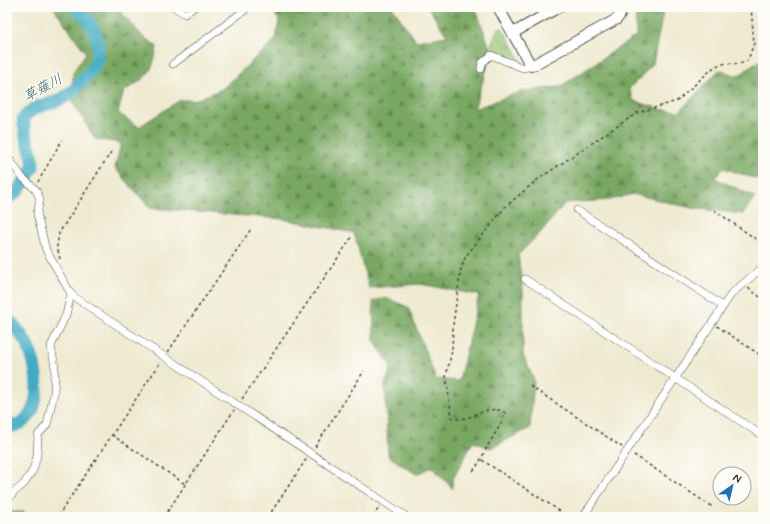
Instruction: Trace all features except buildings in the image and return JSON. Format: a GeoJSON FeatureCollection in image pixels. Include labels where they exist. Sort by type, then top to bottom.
{"type":"FeatureCollection","features":[{"type":"Feature","properties":{"kind":"street"},"geometry":{"type":"LineString","coordinates":[[174,7],[185,14],[194,7]]}},
{"type":"Feature","properties":{"kind":"street"},"geometry":{"type":"LineString","coordinates":[[173,64],[249,7]]}},
{"type":"Feature","properties":{"kind":"street"},"geometry":{"type":"LineString","coordinates":[[498,7],[531,66]]}},
{"type":"Feature","properties":{"kind":"street"},"geometry":{"type":"LineString","coordinates":[[481,69],[482,63],[491,55],[523,68],[531,66],[617,19],[620,15],[620,7]]}},
{"type":"Feature","properties":{"kind":"street"},"geometry":{"type":"LineString","coordinates":[[513,33],[553,9]]}},
{"type":"Feature","properties":{"kind":"street"},"geometry":{"type":"LineString","coordinates":[[7,156],[22,177],[35,189],[40,199],[37,214],[44,244],[71,294],[407,517]]}},
{"type":"Feature","properties":{"kind":"street"},"geometry":{"type":"LineString","coordinates":[[577,210],[723,306]]}},
{"type":"Feature","properties":{"kind":"street"},"geometry":{"type":"LineString","coordinates":[[583,517],[732,293],[763,267]]}},
{"type":"Feature","properties":{"kind":"street"},"geometry":{"type":"LineString","coordinates":[[525,279],[763,436]]}},
{"type":"Feature","properties":{"kind":"street"},"geometry":{"type":"LineString","coordinates":[[7,502],[14,492],[24,484],[33,470],[37,456],[38,436],[47,425],[54,393],[55,367],[51,346],[66,315],[71,294]]}},
{"type":"Feature","properties":{"kind":"path"},"geometry":{"type":"LineString","coordinates":[[473,471],[482,460],[485,450],[501,426],[505,413],[500,410],[490,409],[460,421],[452,418],[446,376],[452,351],[453,324],[461,268],[466,256],[505,207],[538,180],[644,110],[677,101],[720,63],[725,62],[738,64],[748,60],[754,43],[752,7]]}},
{"type":"Feature","properties":{"kind":"path"},"geometry":{"type":"LineString","coordinates":[[35,189],[50,159],[62,140]]}},
{"type":"Feature","properties":{"kind":"path"},"geometry":{"type":"LineString","coordinates":[[57,268],[60,262],[57,246],[59,233],[111,152]]}},
{"type":"Feature","properties":{"kind":"path"},"geometry":{"type":"LineString","coordinates":[[714,210],[763,244]]}},
{"type":"Feature","properties":{"kind":"path"},"geometry":{"type":"LineString","coordinates":[[58,516],[251,229]]}},
{"type":"Feature","properties":{"kind":"path"},"geometry":{"type":"LineString","coordinates":[[164,517],[237,405],[352,237]]}},
{"type":"Feature","properties":{"kind":"path"},"geometry":{"type":"LineString","coordinates":[[742,284],[763,298]]}},
{"type":"Feature","properties":{"kind":"path"},"geometry":{"type":"LineString","coordinates":[[712,323],[763,357]]}},
{"type":"Feature","properties":{"kind":"path"},"geometry":{"type":"LineString","coordinates":[[268,517],[364,371]]}},
{"type":"Feature","properties":{"kind":"path"},"geometry":{"type":"LineString","coordinates":[[112,434],[185,484]]}},
{"type":"Feature","properties":{"kind":"path"},"geometry":{"type":"LineString","coordinates":[[482,460],[569,517]]}},
{"type":"Feature","properties":{"kind":"path"},"geometry":{"type":"LineString","coordinates":[[372,517],[383,501]]}},
{"type":"Feature","properties":{"kind":"green space"},"geometry":{"type":"Polygon","coordinates":[[[53,7],[117,7],[143,37],[157,46],[154,62],[148,73],[139,82],[124,91],[118,113],[139,127],[180,100],[195,100],[222,89],[276,39],[279,20],[270,7],[325,7],[326,9],[335,10],[339,7],[392,7],[416,41],[447,36],[428,7],[475,7],[490,48],[488,65],[474,109],[523,91],[560,87],[636,36],[635,7],[664,7],[653,64],[629,89],[634,101],[664,110],[680,111],[719,70],[738,76],[763,58],[763,181],[723,168],[715,178],[755,197],[743,214],[692,208],[633,194],[610,200],[565,203],[542,231],[518,255],[523,290],[523,355],[534,380],[530,428],[491,448],[473,442],[452,481],[453,489],[432,467],[416,474],[388,456],[385,385],[391,367],[374,341],[373,301],[386,298],[408,307],[436,379],[459,381],[479,295],[420,284],[369,288],[354,233],[283,219],[150,208],[115,168],[121,143],[95,139],[72,101],[73,72],[86,53],[53,7]]]}},
{"type":"Feature","properties":{"kind":"green space"},"geometry":{"type":"Polygon","coordinates":[[[502,28],[523,64],[493,53],[490,48],[497,29],[502,28]]]}},
{"type":"Feature","properties":{"kind":"green space"},"geometry":{"type":"Polygon","coordinates":[[[7,512],[24,512],[25,517],[7,517],[7,512]]]}},
{"type":"Feature","properties":{"kind":"waterway","name":"草薙川"},"geometry":{"type":"LineString","coordinates":[[7,199],[18,191],[33,167],[33,159],[26,136],[23,119],[28,113],[38,107],[57,101],[67,95],[88,75],[97,59],[98,44],[94,30],[90,23],[75,7]]}},
{"type":"Feature","properties":{"kind":"waterway","name":"草薙川"},"geometry":{"type":"LineString","coordinates":[[7,318],[14,325],[28,346],[36,373],[37,385],[33,408],[28,417],[19,424],[7,427]]}}]}
